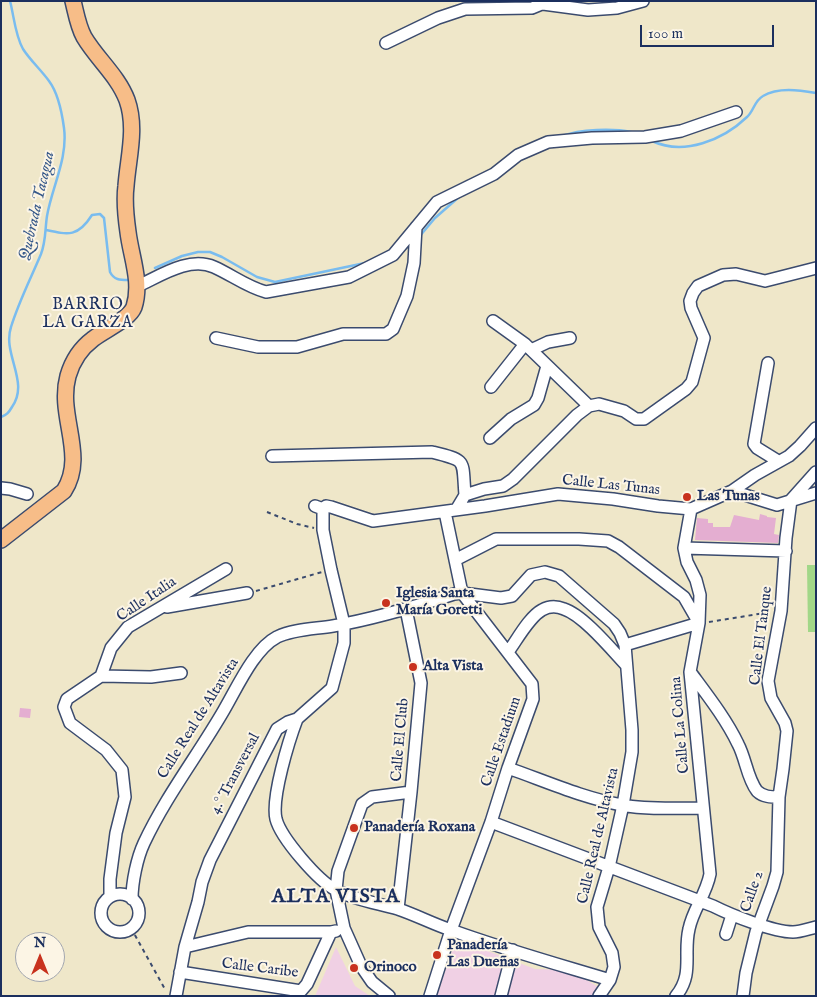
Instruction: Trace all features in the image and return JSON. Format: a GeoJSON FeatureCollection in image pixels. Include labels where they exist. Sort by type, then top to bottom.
{"type":"FeatureCollection","features":[{"type":"Feature","properties":{"kind":"main road"},"geometry":{"type":"LineString","coordinates":[[1,540],[64,491],[70,482],[74,461],[65,396],[68,376],[75,360],[93,338],[131,312],[138,286],[126,212],[125,189],[132,139],[128,103],[119,84],[84,36],[73,1]]}},
{"type":"Feature","properties":{"kind":"street"},"geometry":{"type":"LineString","coordinates":[[386,43],[438,18],[465,9],[532,8],[546,3],[588,10],[617,8],[643,1]]}},
{"type":"Feature","properties":{"kind":"street"},"geometry":{"type":"LineString","coordinates":[[138,286],[182,266],[197,263],[212,266],[255,290],[266,292],[349,277],[392,255],[437,202],[494,174],[518,155],[548,142],[592,138],[644,137],[681,132],[736,112]]}},
{"type":"Feature","properties":{"kind":"street"},"geometry":{"type":"LineString","coordinates":[[216,338],[258,347],[297,347],[343,334],[386,334],[392,329],[407,296],[414,263],[416,227]]}},
{"type":"Feature","properties":{"kind":"street"},"geometry":{"type":"LineString","coordinates":[[465,495],[503,486],[513,479],[548,442],[583,409],[589,406],[599,404],[624,411],[636,419],[644,419],[689,386],[695,374],[704,338],[691,308],[690,301],[698,286],[723,275],[736,274],[765,281],[816,268]]}},
{"type":"Feature","properties":{"kind":"street"},"geometry":{"type":"LineString","coordinates":[[493,321],[528,347],[589,406]]}},
{"type":"Feature","properties":{"kind":"street"},"geometry":{"type":"LineString","coordinates":[[491,387],[528,347],[570,338]]}},
{"type":"Feature","properties":{"kind":"street"},"geometry":{"type":"LineString","coordinates":[[768,364],[754,444],[757,448],[778,461]]}},
{"type":"Feature","properties":{"kind":"street"},"geometry":{"type":"LineString","coordinates":[[490,438],[511,419],[534,405],[538,398],[547,366]]}},
{"type":"Feature","properties":{"kind":"street"},"geometry":{"type":"LineString","coordinates":[[786,551],[684,548],[691,509],[732,491],[795,452],[816,428]]}},
{"type":"Feature","properties":{"kind":"street"},"geometry":{"type":"LineString","coordinates":[[272,456],[432,452],[458,458],[462,464],[465,495],[456,510]]}},
{"type":"Feature","properties":{"kind":"street"},"geometry":{"type":"LineString","coordinates":[[791,500],[816,472]]}},
{"type":"Feature","properties":{"kind":"street"},"geometry":{"type":"LineString","coordinates":[[1,488],[27,494]]}},
{"type":"Feature","properties":{"kind":"street"},"geometry":{"type":"LineString","coordinates":[[732,491],[777,505],[816,493]]}},
{"type":"Feature","properties":{"kind":"street","name":"Calle Las Tunas"},"geometry":{"type":"LineString","coordinates":[[319,508],[331,507],[373,521],[558,494],[691,509]]}},
{"type":"Feature","properties":{"kind":"street","name":"Calle El Tanque"},"geometry":{"type":"LineString","coordinates":[[779,798],[786,731],[785,724],[771,698],[768,681],[781,611],[791,500]]}},
{"type":"Feature","properties":{"kind":"street","name":"4.° Transversal"},"geometry":{"type":"LineString","coordinates":[[176,996],[185,947],[202,882],[219,839],[277,729],[297,719],[332,688],[344,643],[344,624],[319,508]]}},
{"type":"Feature","properties":{"kind":"street","name":"Calle Estadium"},"geometry":{"type":"LineString","coordinates":[[430,996],[534,692],[532,684],[462,593],[445,512]]}},
{"type":"Feature","properties":{"kind":"street"},"geometry":{"type":"LineString","coordinates":[[455,560],[496,539],[578,538],[608,541],[620,547],[678,592],[691,608],[699,623],[625,645]]}},
{"type":"Feature","properties":{"kind":"street","name":"Calle La Colina"},"geometry":{"type":"LineString","coordinates":[[676,996],[686,981],[688,931],[702,899],[710,874],[690,672],[699,623],[700,595],[696,580],[687,562],[684,548]]}},
{"type":"Feature","properties":{"kind":"street","name":"Calle Italia"},"geometry":{"type":"LineString","coordinates":[[101,676],[111,648],[128,628],[158,608],[226,569]]}},
{"type":"Feature","properties":{"kind":"street","name":"Calle Real de Altavista"},"geometry":{"type":"LineString","coordinates":[[132,898],[132,886],[143,845],[171,792],[224,710],[247,668],[275,638],[289,632],[344,624],[462,593],[501,598],[512,596],[531,575],[545,572],[560,576],[614,624],[625,645],[632,752],[623,805],[609,867],[596,907],[599,927],[612,953],[614,967],[610,980]]}},
{"type":"Feature","properties":{"kind":"street"},"geometry":{"type":"LineString","coordinates":[[158,608],[247,593]]}},
{"type":"Feature","properties":{"kind":"street"},"geometry":{"type":"LineString","coordinates":[[508,652],[535,616],[542,610],[556,607],[565,609],[578,616],[626,665]]}},
{"type":"Feature","properties":{"kind":"street","name":"Calle El Club"},"geometry":{"type":"LineString","coordinates":[[389,996],[372,982],[361,966],[344,928],[336,890],[338,871],[362,804],[372,797],[411,792],[421,683],[406,609]]}},
{"type":"Feature","properties":{"kind":"street"},"geometry":{"type":"LineString","coordinates":[[690,672],[714,704],[739,745],[757,790],[766,796],[779,798]]}},
{"type":"Feature","properties":{"kind":"street"},"geometry":{"type":"LineString","coordinates":[[110,896],[110,879],[116,833],[124,797],[122,770],[106,750],[70,723],[64,707],[67,699],[101,676],[151,677],[181,673]]}},
{"type":"Feature","properties":{"kind":"street"},"geometry":{"type":"LineString","coordinates":[[297,719],[290,736],[276,796],[276,819],[282,833],[319,879],[336,890],[365,901],[398,909],[451,930],[610,980],[599,996]]}},
{"type":"Feature","properties":{"kind":"street"},"geometry":{"type":"LineString","coordinates":[[508,768],[595,799],[623,805],[655,808],[703,808]]}},
{"type":"Feature","properties":{"kind":"street"},"geometry":{"type":"LineString","coordinates":[[398,909],[411,792]]}},
{"type":"Feature","properties":{"kind":"street","name":"Calle 2"},"geometry":{"type":"LineString","coordinates":[[743,996],[746,973],[758,923],[777,872],[779,798]]}},
{"type":"Feature","properties":{"kind":"street"},"geometry":{"type":"LineString","coordinates":[[491,822],[609,867],[702,899],[732,915],[790,932],[816,927]]}},
{"type":"Feature","properties":{"kind":"street"},"geometry":{"type":"LineString","coordinates":[[122,894],[132,898],[138,910],[135,923],[131,928],[119,932],[108,927],[104,923],[101,911],[106,900],[110,896],[122,894]]}},
{"type":"Feature","properties":{"kind":"street"},"geometry":{"type":"LineString","coordinates":[[726,934],[732,915]]}},
{"type":"Feature","properties":{"kind":"street"},"geometry":{"type":"LineString","coordinates":[[185,947],[248,932],[331,932],[344,928]]}},
{"type":"Feature","properties":{"kind":"street","name":"Calle Caribe"},"geometry":{"type":"LineString","coordinates":[[180,972],[301,991],[307,984],[331,932]]}},
{"type":"Feature","properties":{"kind":"street"},"geometry":{"type":"LineString","coordinates":[[501,996],[513,950]]}},
{"type":"Feature","properties":{"kind":"path"},"geometry":{"type":"LineString","coordinates":[[267,512],[297,524],[323,530]]}},
{"type":"Feature","properties":{"kind":"path"},"geometry":{"type":"LineString","coordinates":[[247,593],[331,570]]}},
{"type":"Feature","properties":{"kind":"path"},"geometry":{"type":"LineString","coordinates":[[699,623],[781,611]]}},
{"type":"Feature","properties":{"kind":"path"},"geometry":{"type":"LineString","coordinates":[[131,928],[168,996]]}},
{"type":"Feature","properties":{"kind":"shaded area"},"geometry":{"type":"Polygon","coordinates":[[[456,939],[535,969],[570,970],[600,988],[594,996],[437,996],[456,939]]]}},
{"type":"Feature","properties":{"kind":"shaded area"},"geometry":{"type":"Polygon","coordinates":[[[336,947],[355,986],[370,996],[315,996],[336,947]]]}},
{"type":"Feature","properties":{"kind":"green space"},"geometry":{"type":"Polygon","coordinates":[[[807,565],[816,565],[816,632],[808,632],[807,565]]]}},
{"type":"Feature","properties":{"kind":"building"},"geometry":{"type":"Polygon","coordinates":[[[760,514],[776,518],[774,534],[779,535],[778,543],[695,540],[697,518],[708,519],[708,523],[713,523],[713,527],[730,527],[734,515],[759,520],[760,514]]]}},
{"type":"Feature","properties":{"kind":"building"},"geometry":{"type":"Polygon","coordinates":[[[20,708],[31,709],[30,718],[19,717],[20,708]]]}},
{"type":"Feature","properties":{"kind":"waterway","name":"Quebrada Tacagua"},"geometry":{"type":"LineString","coordinates":[[1,417],[9,412],[17,397],[17,378],[9,337],[21,299],[43,249],[49,205],[62,161],[65,139],[62,116],[55,91],[20,44],[10,1]]}},
{"type":"Feature","properties":{"kind":"waterway"},"geometry":{"type":"LineString","coordinates":[[652,141],[677,147],[702,143],[727,133],[749,115],[760,98],[769,93],[789,90],[816,93]]}},
{"type":"Feature","properties":{"kind":"waterway"},"geometry":{"type":"LineString","coordinates":[[562,136],[596,130],[631,132]]}},
{"type":"Feature","properties":{"kind":"waterway"},"geometry":{"type":"LineString","coordinates":[[419,237],[435,218],[459,197]]}},
{"type":"Feature","properties":{"kind":"waterway"},"geometry":{"type":"LineString","coordinates":[[46,230],[72,233],[82,227],[92,215],[100,214],[104,218],[110,272],[115,278],[128,280]]}},
{"type":"Feature","properties":{"kind":"waterway"},"geometry":{"type":"LineString","coordinates":[[155,268],[182,256],[198,252],[210,252],[257,277],[275,282],[365,263]]}},
{"type":"Feature","properties":{"kind":"place","name":"Las Tunas"},"geometry":{"type":"Point","coordinates":[687,497]}},
{"type":"Feature","properties":{"kind":"place","name":"Iglesia Santa María Goretti"},"geometry":{"type":"Point","coordinates":[386,603]}},
{"type":"Feature","properties":{"kind":"place","name":"Alta Vista"},"geometry":{"type":"Point","coordinates":[413,667]}},
{"type":"Feature","properties":{"kind":"place","name":"Panadería Roxana"},"geometry":{"type":"Point","coordinates":[354,828]}},
{"type":"Feature","properties":{"kind":"place","name":"Panadería Las Dueñas"},"geometry":{"type":"Point","coordinates":[437,955]}},
{"type":"Feature","properties":{"kind":"place","name":"Orinoco"},"geometry":{"type":"Point","coordinates":[354,968]}},
{"type":"Feature","properties":{"kind":"district","name":"BARRIO LA GARZA"},"geometry":{"type":"Point","coordinates":[88,315]}},
{"type":"Feature","properties":{"kind":"district","name":"ALTA VISTA"},"geometry":{"type":"Point","coordinates":[336,898]}}]}
